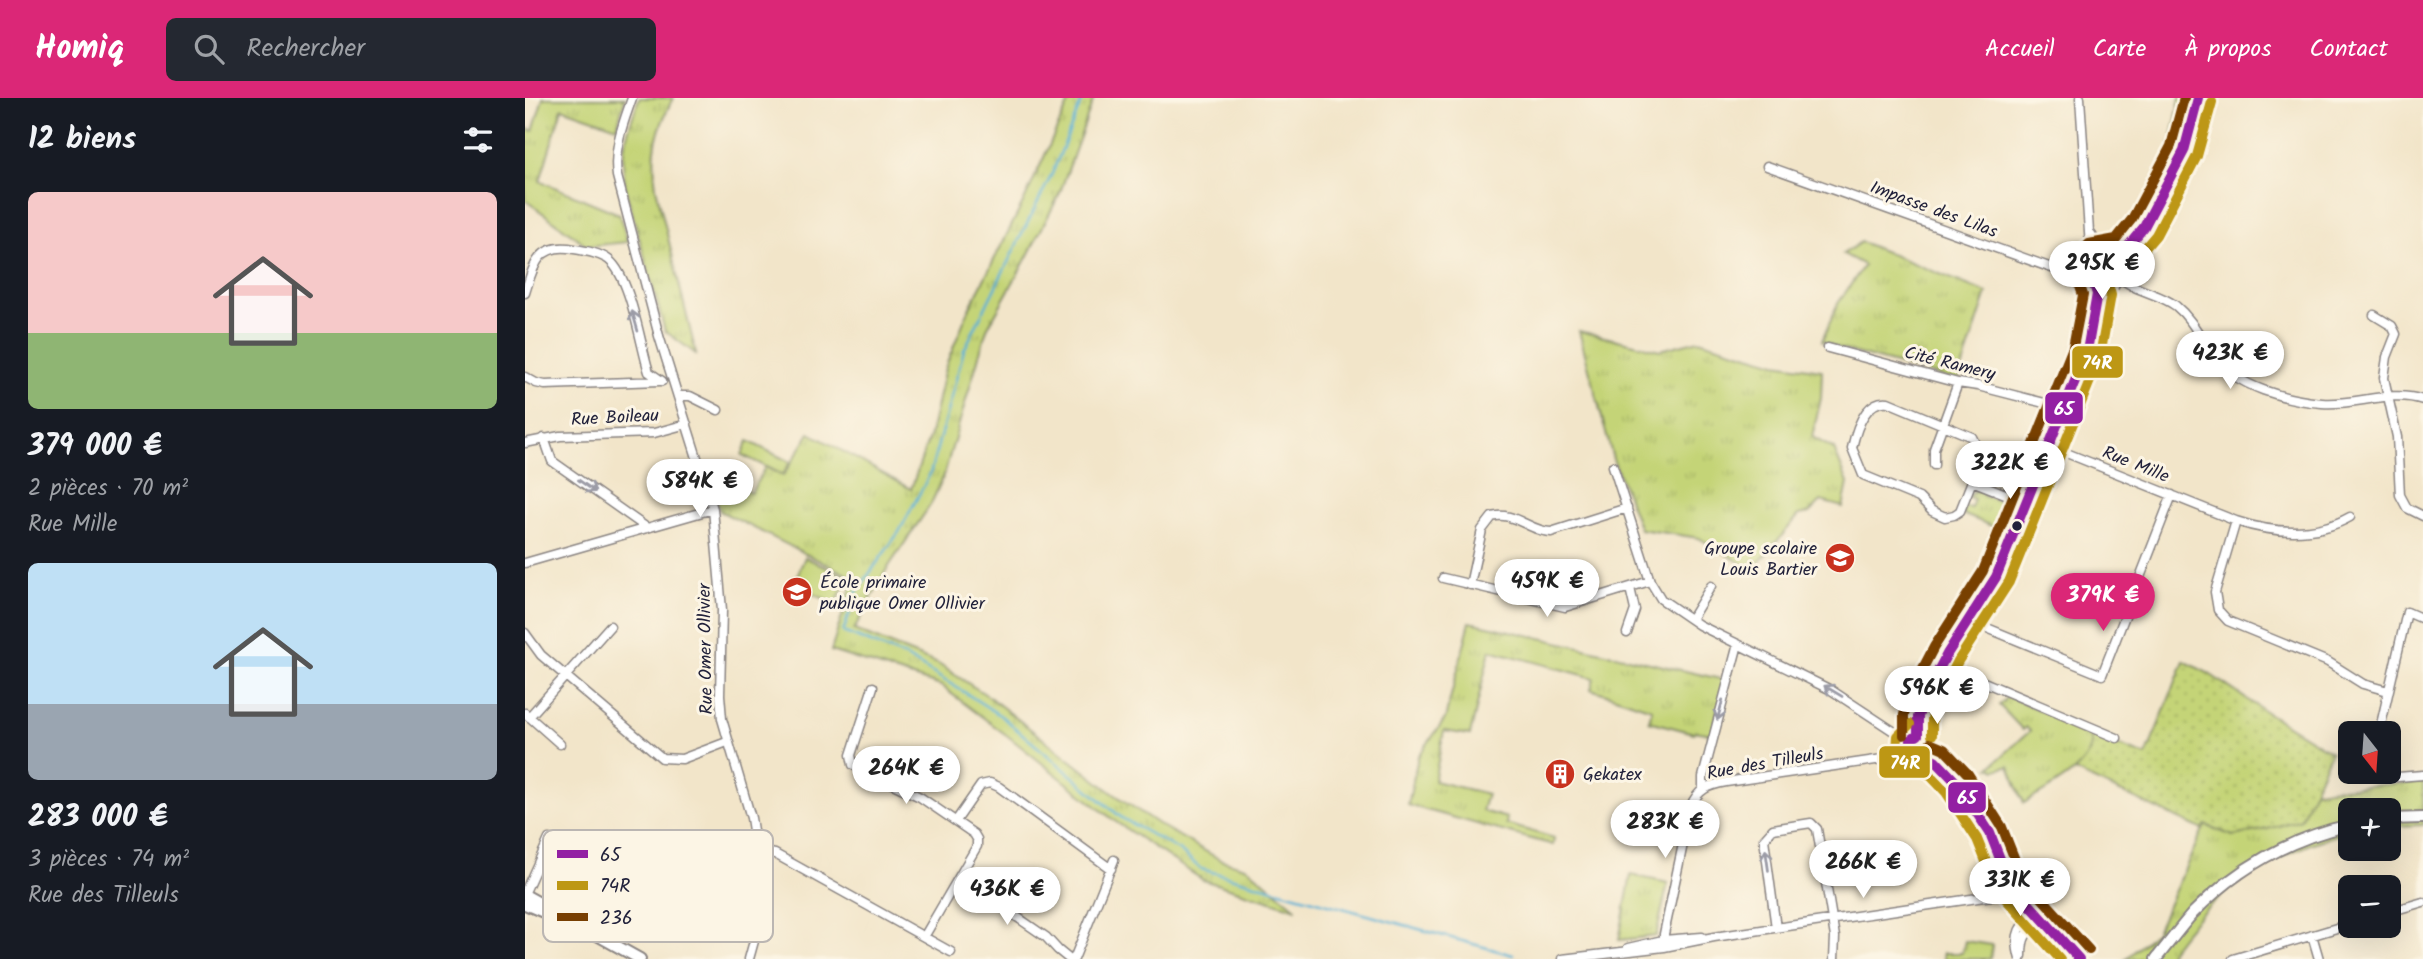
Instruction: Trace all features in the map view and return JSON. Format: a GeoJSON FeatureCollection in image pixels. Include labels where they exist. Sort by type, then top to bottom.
{"type":"FeatureCollection","features":[{"type":"Feature","properties":{"kind":"main road"},"geometry":{"type":"LineString","coordinates":[[1916,746],[1921,704],[1941,664],[1996,577],[2087,351],[2107,294],[2184,151],[2198,98]]}},
{"type":"Feature","properties":{"kind":"main road"},"geometry":{"type":"LineString","coordinates":[[2087,351],[2097,297],[2092,272],[2098,255],[2121,253],[2144,227]]}},
{"type":"Feature","properties":{"kind":"main road"},"geometry":{"type":"LineString","coordinates":[[2108,254],[2118,260],[2118,277]]}},
{"type":"Feature","properties":{"kind":"main road"},"geometry":{"type":"LineString","coordinates":[[2092,272],[2102,285],[2118,277]]}},
{"type":"Feature","properties":{"kind":"main road"},"geometry":{"type":"LineString","coordinates":[[1916,746],[1927,751],[1930,745],[1934,755],[1959,777],[1984,809],[2021,891]]}},
{"type":"Feature","properties":{"kind":"main road"},"geometry":{"type":"LineString","coordinates":[[1916,746],[1942,767],[1969,799],[1995,844],[2005,875],[2079,959]]}},
{"type":"Feature","properties":{"kind":"main road"},"geometry":{"type":"LineString","coordinates":[[2401,819],[2423,818]]}},
{"type":"Feature","properties":{"kind":"main road"},"geometry":{"type":"LineString","coordinates":[[2158,957],[2193,914],[2239,873],[2291,844],[2338,829]]}},
{"type":"Feature","properties":{"kind":"main road"},"geometry":{"type":"LineString","coordinates":[[525,893],[543,904]]}},
{"type":"Feature","properties":{"kind":"main road"},"geometry":{"type":"LineString","coordinates":[[525,904],[543,913]]}},
{"type":"Feature","properties":{"kind":"main road"},"geometry":{"type":"LineString","coordinates":[[2048,921],[2088,959]]}},
{"type":"Feature","properties":{"kind":"main road"},"geometry":{"type":"LineString","coordinates":[[608,942],[640,959]]}},
{"type":"Feature","properties":{"kind":"street","name":"Rue Omer Ollivier"},"geometry":{"type":"LineString","coordinates":[[632,98],[618,142],[615,162],[617,176],[673,381],[713,509],[722,610],[720,702],[727,743],[749,808],[753,830]]}},
{"type":"Feature","properties":{"kind":"street"},"geometry":{"type":"LineString","coordinates":[[2080,98],[2092,272]]}},
{"type":"Feature","properties":{"kind":"street","name":"Impasse des Lilas"},"geometry":{"type":"LineString","coordinates":[[1767,166],[2074,276],[2092,272]]}},
{"type":"Feature","properties":{"kind":"street"},"geometry":{"type":"LineString","coordinates":[[2089,228],[2094,241],[2108,254]]}},
{"type":"Feature","properties":{"kind":"street"},"geometry":{"type":"LineString","coordinates":[[525,293],[539,256],[550,248],[577,250],[608,259],[624,282],[649,372],[661,381]]}},
{"type":"Feature","properties":{"kind":"street"},"geometry":{"type":"LineString","coordinates":[[2118,277],[2130,286],[2168,300],[2178,308],[2221,366],[2244,382],[2318,402],[2342,403],[2386,396],[2423,400]]}},
{"type":"Feature","properties":{"kind":"street"},"geometry":{"type":"LineString","coordinates":[[2374,315],[2392,326],[2396,334],[2386,363],[2386,396],[2397,437],[2402,499],[2407,508],[2423,516]]}},
{"type":"Feature","properties":{"kind":"street","name":"Cité Ramery"},"geometry":{"type":"LineString","coordinates":[[1828,348],[2064,408]]}},
{"type":"Feature","properties":{"kind":"street"},"geometry":{"type":"LineString","coordinates":[[525,377],[545,385],[673,381]]}},
{"type":"Feature","properties":{"kind":"street"},"geometry":{"type":"LineString","coordinates":[[1934,465],[1934,449],[1958,383]]}},
{"type":"Feature","properties":{"kind":"street"},"geometry":{"type":"LineString","coordinates":[[678,396],[690,396],[718,410]]}},
{"type":"Feature","properties":{"kind":"street"},"geometry":{"type":"LineString","coordinates":[[1880,401],[1888,402],[1972,436],[1980,460],[1972,481],[1960,511],[1945,517],[1932,511],[1919,498],[1865,476],[1859,470],[1852,445],[1867,410],[1880,401]]}},
{"type":"Feature","properties":{"kind":"street","name":"Rue Boileau"},"geometry":{"type":"LineString","coordinates":[[525,443],[544,438],[654,433],[687,424]]}},
{"type":"Feature","properties":{"kind":"street"},"geometry":{"type":"LineString","coordinates":[[544,438],[552,461],[646,528]]}},
{"type":"Feature","properties":{"kind":"street","name":"Rue Mille"},"geometry":{"type":"LineString","coordinates":[[2049,446],[2236,521],[2265,529],[2293,531],[2336,525],[2350,517]]}},
{"type":"Feature","properties":{"kind":"street"},"geometry":{"type":"LineString","coordinates":[[1613,466],[1650,581],[1661,599],[1691,620],[1831,690],[1916,746]]}},
{"type":"Feature","properties":{"kind":"street"},"geometry":{"type":"LineString","coordinates":[[1972,481],[2027,502]]}},
{"type":"Feature","properties":{"kind":"street","name":"Rue Mille"},"geometry":{"type":"LineString","coordinates":[[1970,621],[2102,675],[2172,495]]}},
{"type":"Feature","properties":{"kind":"street"},"geometry":{"type":"LineString","coordinates":[[1470,585],[1484,525],[1492,517],[1503,515],[1539,531],[1551,532],[1627,508]]}},
{"type":"Feature","properties":{"kind":"street"},"geometry":{"type":"LineString","coordinates":[[525,563],[713,509]]}},
{"type":"Feature","properties":{"kind":"street"},"geometry":{"type":"LineString","coordinates":[[2236,521],[2215,592],[2216,605],[2221,614],[2236,625],[2328,662],[2368,686],[2388,691]]}},
{"type":"Feature","properties":{"kind":"street"},"geometry":{"type":"LineString","coordinates":[[1443,578],[1565,607],[1650,581]]}},
{"type":"Feature","properties":{"kind":"street"},"geometry":{"type":"LineString","coordinates":[[1691,620],[1711,586]]}},
{"type":"Feature","properties":{"kind":"street"},"geometry":{"type":"LineString","coordinates":[[1627,633],[1635,610],[1630,587]]}},
{"type":"Feature","properties":{"kind":"street"},"geometry":{"type":"LineString","coordinates":[[2382,721],[2407,612],[2423,619]]}},
{"type":"Feature","properties":{"kind":"street"},"geometry":{"type":"LineString","coordinates":[[560,744],[527,715],[610,626]]}},
{"type":"Feature","properties":{"kind":"street"},"geometry":{"type":"LineString","coordinates":[[525,633],[541,655],[662,758],[682,759],[727,743]]}},
{"type":"Feature","properties":{"kind":"street"},"geometry":{"type":"LineString","coordinates":[[1703,789],[1703,776],[1738,644]]}},
{"type":"Feature","properties":{"kind":"street"},"geometry":{"type":"LineString","coordinates":[[1941,664],[2117,738]]}},
{"type":"Feature","properties":{"kind":"street"},"geometry":{"type":"LineString","coordinates":[[873,687],[851,755],[853,765],[920,797],[974,834],[977,839],[977,846],[924,937]]}},
{"type":"Feature","properties":{"kind":"street","name":"Rue des Tilleuls"},"geometry":{"type":"LineString","coordinates":[[1664,944],[1691,806],[1694,798],[1703,789],[1726,782],[1903,756],[1916,746]]}},
{"type":"Feature","properties":{"kind":"street"},"geometry":{"type":"LineString","coordinates":[[2401,777],[2423,775]]}},
{"type":"Feature","properties":{"kind":"street"},"geometry":{"type":"LineString","coordinates":[[956,821],[981,785],[994,784],[1111,869]]}},
{"type":"Feature","properties":{"kind":"street"},"geometry":{"type":"LineString","coordinates":[[1776,928],[1764,839],[1773,829],[1811,823],[1817,829],[1835,943],[1835,959]]}},
{"type":"Feature","properties":{"kind":"street"},"geometry":{"type":"LineString","coordinates":[[525,893],[543,852]]}},
{"type":"Feature","properties":{"kind":"street"},"geometry":{"type":"LineString","coordinates":[[773,853],[951,952]]}},
{"type":"Feature","properties":{"kind":"street"},"geometry":{"type":"LineString","coordinates":[[959,877],[1046,937],[1058,950],[1072,959],[1114,860]]}},
{"type":"Feature","properties":{"kind":"street"},"geometry":{"type":"LineString","coordinates":[[1562,959],[2021,891]]}},
{"type":"Feature","properties":{"kind":"street"},"geometry":{"type":"LineString","coordinates":[[2401,908],[2423,902]]}},
{"type":"Feature","properties":{"kind":"street"},"geometry":{"type":"LineString","coordinates":[[2020,959],[2016,946],[2017,934],[2038,910]]}},
{"type":"Feature","properties":{"kind":"street"},"geometry":{"type":"LineString","coordinates":[[2020,959],[2025,934],[2048,921]]}},
{"type":"Feature","properties":{"kind":"street"},"geometry":{"type":"LineString","coordinates":[[2237,958],[2338,927]]}},
{"type":"Feature","properties":{"kind":"street"},"geometry":{"type":"LineString","coordinates":[[2312,935],[2319,959]]}},
{"type":"Feature","properties":{"kind":"street","name":"Rue Omer Ollivier"},"geometry":{"type":"LineString","coordinates":[[749,959],[754,942]]}},
{"type":"Feature","properties":{"kind":"green space"},"geometry":{"type":"Polygon","coordinates":[[[543,98],[625,98],[617,127],[562,108],[540,181],[619,214],[628,242],[588,246],[525,200],[525,128],[533,131],[543,98]]]}},
{"type":"Feature","properties":{"kind":"green space"},"geometry":{"type":"Polygon","coordinates":[[[639,98],[673,98],[656,142],[656,188],[696,354],[665,331],[627,194],[623,155],[639,98]]]}},
{"type":"Feature","properties":{"kind":"green space"},"geometry":{"type":"Polygon","coordinates":[[[1071,98],[1094,98],[1059,195],[987,329],[944,475],[931,504],[885,572],[854,630],[938,664],[988,696],[1114,794],[1158,824],[1221,860],[1248,868],[1297,909],[1203,880],[1116,822],[941,686],[831,651],[854,578],[720,511],[709,474],[751,493],[765,467],[783,476],[810,433],[911,489],[930,435],[945,368],[968,311],[1024,201],[1071,98]]]}},
{"type":"Feature","properties":{"kind":"green space"},"geometry":{"type":"Polygon","coordinates":[[[2180,98],[2213,98],[2202,139],[2182,182],[2138,260],[2121,246],[2169,155],[2180,98]]]}},
{"type":"Feature","properties":{"kind":"green space"},"geometry":{"type":"Polygon","coordinates":[[[1861,242],[1987,293],[1958,381],[1841,349],[1822,341],[1837,305],[1864,265],[1843,254],[1861,242]]]}},
{"type":"Feature","properties":{"kind":"green space"},"geometry":{"type":"Polygon","coordinates":[[[1579,331],[1660,350],[1699,340],[1776,363],[1822,370],[1821,398],[1812,437],[1834,449],[1848,483],[1843,507],[1821,501],[1809,513],[1799,515],[1753,570],[1699,538],[1640,529],[1613,459],[1579,331]]]}},
{"type":"Feature","properties":{"kind":"green space"},"geometry":{"type":"Polygon","coordinates":[[[748,441],[790,462],[783,475],[742,455],[748,441]]]}},
{"type":"Feature","properties":{"kind":"green space"},"geometry":{"type":"Polygon","coordinates":[[[1977,488],[1985,490],[1983,496],[2015,505],[2006,532],[1962,514],[1965,507],[1971,508],[1974,499],[1968,497],[1977,488]]]}},
{"type":"Feature","properties":{"kind":"green space"},"geometry":{"type":"Polygon","coordinates":[[[805,557],[847,578],[836,604],[793,585],[805,557]]]}},
{"type":"Feature","properties":{"kind":"green space"},"geometry":{"type":"Polygon","coordinates":[[[1470,622],[1725,680],[1712,734],[1694,733],[1649,721],[1652,709],[1591,689],[1594,678],[1490,650],[1470,735],[1444,731],[1434,781],[1487,794],[1482,811],[1507,818],[1506,824],[1554,838],[1553,845],[1408,805],[1418,757],[1445,719],[1470,622]]]}},
{"type":"Feature","properties":{"kind":"green space"},"geometry":{"type":"Polygon","coordinates":[[[2184,661],[2208,673],[2331,752],[2301,819],[2233,836],[2206,825],[2203,830],[2074,771],[2090,750],[2090,735],[2146,756],[2184,661]]]}},
{"type":"Feature","properties":{"kind":"green space"},"geometry":{"type":"Polygon","coordinates":[[[2008,696],[2086,731],[2093,741],[2091,751],[2084,762],[2072,773],[2024,803],[2009,766],[1996,770],[1990,767],[2030,731],[2026,727],[2023,730],[1999,705],[2008,696]]]}},
{"type":"Feature","properties":{"kind":"green space"},"geometry":{"type":"Polygon","coordinates":[[[2423,782],[2423,825],[2401,826],[2401,798],[2338,798],[2338,835],[2295,850],[2245,878],[2201,914],[2165,959],[2126,959],[2156,932],[2205,825],[2233,836],[2301,819],[2314,790],[2423,782]]]}},
{"type":"Feature","properties":{"kind":"green space"},"geometry":{"type":"Polygon","coordinates":[[[1631,875],[1668,883],[1656,936],[1619,940],[1631,875]]]}},
{"type":"Feature","properties":{"kind":"green space"},"geometry":{"type":"Polygon","coordinates":[[[1965,941],[1992,945],[1990,959],[1944,959],[1943,953],[1962,953],[1965,941]]]}},
{"type":"Feature","properties":{"kind":"waterway"},"geometry":{"type":"LineString","coordinates":[[1083,98],[1052,174],[964,350],[930,474],[899,532],[857,591],[843,632],[906,657],[1001,716],[1122,818],[1180,851],[1201,869],[1513,955]]}},
{"type":"Feature","properties":{"kind":"transit line","name":"236"},"geometry":{"type":"LineString","coordinates":[[1904,735],[1904,715],[1911,691],[1934,647],[1983,571],[2073,347],[2083,295],[2075,272],[2076,263],[2089,244],[2116,239],[2132,219],[2171,146],[2184,98]]}},
{"type":"Feature","properties":{"kind":"transit line","name":"65"},"geometry":{"type":"LineString","coordinates":[[1918,735],[1918,717],[1924,697],[1947,654],[1996,577],[2087,351],[2097,294],[2089,269],[2098,255],[2117,254],[2125,250],[2144,227],[2184,151],[2198,98]]}},
{"type":"Feature","properties":{"kind":"transit line","name":"74R"},"geometry":{"type":"LineString","coordinates":[[1932,735],[1932,719],[1937,702],[1958,661],[2009,582],[2100,356],[2111,295],[2104,270],[2121,268],[2133,262],[2156,235],[2197,156],[2212,102]]}},
{"type":"Feature","properties":{"kind":"transit line","name":"74R"},"geometry":{"type":"LineString","coordinates":[[1910,724],[1898,736],[1899,758],[1927,772],[1946,792],[1977,839],[1997,889],[2060,959]]}},
{"type":"Feature","properties":{"kind":"transit line","name":"65"},"geometry":{"type":"LineString","coordinates":[[1918,735],[1911,740],[1911,750],[1935,760],[1957,783],[1990,833],[2009,882],[2079,959]]}},
{"type":"Feature","properties":{"kind":"transit line","name":"236"},"geometry":{"type":"LineString","coordinates":[[1930,743],[1944,749],[1968,774],[2002,827],[2021,875],[2089,950]]}},
{"type":"Feature","properties":{"kind":"place","name":"Groupe scolaire Louis Bartier"},"geometry":{"type":"Point","coordinates":[1840,558]}},
{"type":"Feature","properties":{"kind":"place","name":"École primaire publique Omer Ollivier"},"geometry":{"type":"Point","coordinates":[797,592]}},
{"type":"Feature","properties":{"kind":"place","name":"Gekatex"},"geometry":{"type":"Point","coordinates":[1560,774]}}]}
